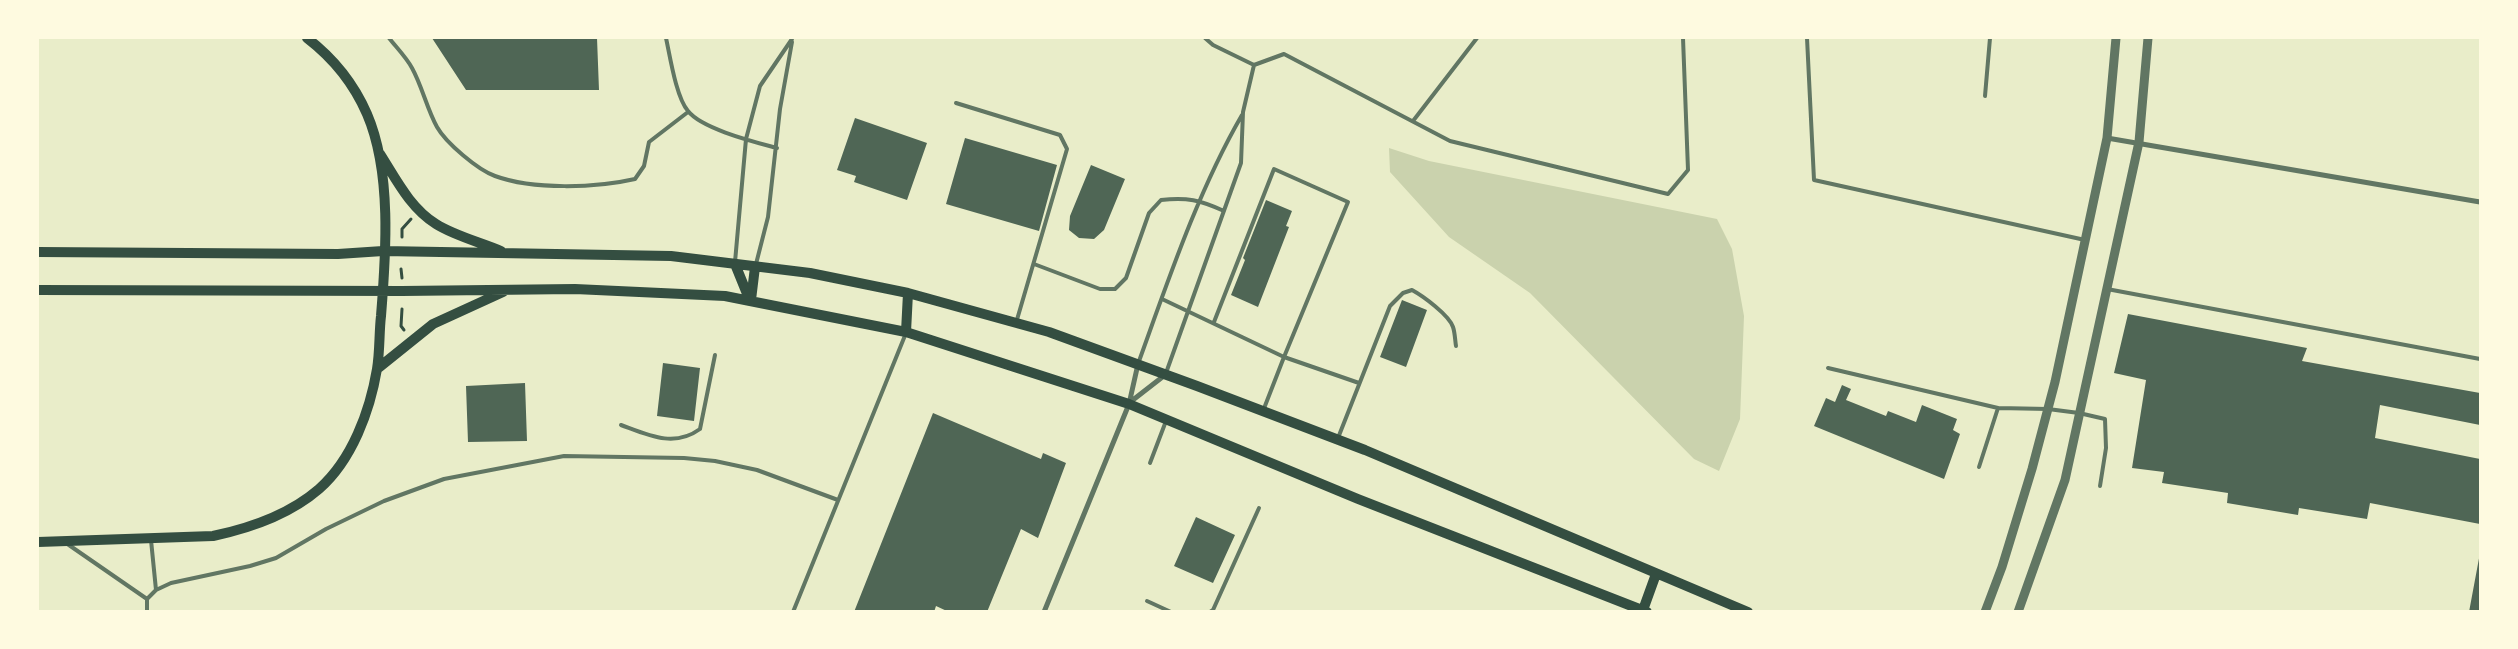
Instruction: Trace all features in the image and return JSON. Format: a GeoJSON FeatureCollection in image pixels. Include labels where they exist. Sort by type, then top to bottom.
{"type":"FeatureCollection","features":[{"type":"Feature","properties":{"kind":"main road"},"geometry":{"type":"LineString","coordinates":[[38,542],[213,536],[236,531],[269,520],[320,489],[352,446],[364,419],[377,369],[383,291],[384,194],[378,151],[367,114],[352,85],[339,68],[307,38]]}},
{"type":"Feature","properties":{"kind":"main road"},"geometry":{"type":"LineString","coordinates":[[378,151],[406,195],[436,225],[506,254]]}},
{"type":"Feature","properties":{"kind":"main road"},"geometry":{"type":"LineString","coordinates":[[38,252],[338,254],[384,251],[671,256],[810,273],[908,293],[1016,323],[1138,364],[1262,411],[1337,440],[1748,612]]}},
{"type":"Feature","properties":{"kind":"main road"},"geometry":{"type":"LineString","coordinates":[[735,264],[750,301]]}},
{"type":"Feature","properties":{"kind":"main road"},"geometry":{"type":"LineString","coordinates":[[750,301],[755,267]]}},
{"type":"Feature","properties":{"kind":"main road"},"geometry":{"type":"LineString","coordinates":[[377,369],[433,324],[508,289]]}},
{"type":"Feature","properties":{"kind":"main road"},"geometry":{"type":"LineString","coordinates":[[38,290],[383,291],[508,289],[623,291],[725,296],[906,332],[1129,404],[1358,499],[1644,611],[1656,574]]}},
{"type":"Feature","properties":{"kind":"main road"},"geometry":{"type":"LineString","coordinates":[[906,332],[908,293]]}},
{"type":"Feature","properties":{"kind":"street"},"geometry":{"type":"LineString","coordinates":[[1984,612],[1997,584],[2048,409],[2108,138],[2116,38]]}},
{"type":"Feature","properties":{"kind":"street"},"geometry":{"type":"LineString","coordinates":[[2018,612],[2065,480],[2139,142],[2148,38]]}},
{"type":"Feature","properties":{"kind":"street"},"geometry":{"type":"LineString","coordinates":[[2108,138],[2480,202]]}},
{"type":"Feature","properties":{"kind":"street"},"geometry":{"type":"LineString","coordinates":[[1044,612],[1129,404],[1138,364]]}},
{"type":"Feature","properties":{"kind":"street"},"geometry":{"type":"LineString","coordinates":[[1129,404],[1165,375]]}},
{"type":"Feature","properties":{"kind":"lane"},"geometry":{"type":"LineString","coordinates":[[389,38],[412,67],[437,127],[443,136],[472,162],[494,176],[544,184],[612,184],[635,180],[644,166],[648,142],[688,112]]}},
{"type":"Feature","properties":{"kind":"lane"},"geometry":{"type":"LineString","coordinates":[[666,38],[676,84],[688,112],[717,130],[777,148]]}},
{"type":"Feature","properties":{"kind":"lane"},"geometry":{"type":"LineString","coordinates":[[735,264],[746,139],[760,86],[792,38]]}},
{"type":"Feature","properties":{"kind":"lane"},"geometry":{"type":"LineString","coordinates":[[755,267],[768,217],[780,108],[792,38]]}},
{"type":"Feature","properties":{"kind":"lane"},"geometry":{"type":"LineString","coordinates":[[1205,38],[1213,45],[1254,65],[1284,54],[1450,141],[1668,194],[1688,170],[1683,38]]}},
{"type":"Feature","properties":{"kind":"lane"},"geometry":{"type":"LineString","coordinates":[[1413,121],[1477,38]]}},
{"type":"Feature","properties":{"kind":"lane"},"geometry":{"type":"LineString","coordinates":[[1807,38],[1814,180],[2085,240]]}},
{"type":"Feature","properties":{"kind":"lane"},"geometry":{"type":"LineString","coordinates":[[1985,96],[1990,38]]}},
{"type":"Feature","properties":{"kind":"lane"},"geometry":{"type":"LineString","coordinates":[[1165,375],[1241,164],[1243,112],[1254,65]]}},
{"type":"Feature","properties":{"kind":"lane"},"geometry":{"type":"LineString","coordinates":[[956,103],[1060,135],[1067,149],[1016,323]]}},
{"type":"Feature","properties":{"kind":"lane"},"geometry":{"type":"LineString","coordinates":[[1138,364],[1218,156],[1243,112]]}},
{"type":"Feature","properties":{"kind":"lane"},"geometry":{"type":"LineString","coordinates":[[1214,322],[1274,169],[1348,202],[1262,411]]}},
{"type":"Feature","properties":{"kind":"lane"},"geometry":{"type":"LineString","coordinates":[[1034,264],[1100,289],[1115,289],[1126,278],[1149,213],[1161,200],[1180,198],[1202,201],[1224,211]]}},
{"type":"Feature","properties":{"kind":"lane"},"geometry":{"type":"LineString","coordinates":[[2107,289],[2480,359]]}},
{"type":"Feature","properties":{"kind":"lane"},"geometry":{"type":"LineString","coordinates":[[1337,440],[1390,306],[1403,293],[1412,290],[1423,297],[1446,318],[1453,326],[1456,346]]}},
{"type":"Feature","properties":{"kind":"lane"},"geometry":{"type":"LineString","coordinates":[[1162,299],[1189,310],[1284,357],[1359,383]]}},
{"type":"Feature","properties":{"kind":"lane"},"geometry":{"type":"LineString","coordinates":[[793,612],[906,332]]}},
{"type":"Feature","properties":{"kind":"lane"},"geometry":{"type":"LineString","coordinates":[[621,425],[650,436],[673,440],[688,437],[700,429],[715,355]]}},
{"type":"Feature","properties":{"kind":"lane"},"geometry":{"type":"LineString","coordinates":[[1828,368],[1998,408],[2048,409],[2105,419],[2106,448],[2100,486]]}},
{"type":"Feature","properties":{"kind":"lane"},"geometry":{"type":"LineString","coordinates":[[1979,467],[1998,408]]}},
{"type":"Feature","properties":{"kind":"lane"},"geometry":{"type":"LineString","coordinates":[[1150,463],[1167,419]]}},
{"type":"Feature","properties":{"kind":"lane"},"geometry":{"type":"LineString","coordinates":[[146,599],[156,590],[172,583],[250,566],[276,558],[326,529],[384,501],[444,479],[564,456],[684,458],[715,461],[758,470],[838,500]]}},
{"type":"Feature","properties":{"kind":"lane"},"geometry":{"type":"LineString","coordinates":[[1210,612],[1213,610],[1259,508]]}},
{"type":"Feature","properties":{"kind":"lane"},"geometry":{"type":"LineString","coordinates":[[150,538],[156,590]]}},
{"type":"Feature","properties":{"kind":"lane"},"geometry":{"type":"LineString","coordinates":[[63,541],[146,599]]}},
{"type":"Feature","properties":{"kind":"lane"},"geometry":{"type":"LineString","coordinates":[[146,599],[147,612]]}},
{"type":"Feature","properties":{"kind":"lane"},"geometry":{"type":"LineString","coordinates":[[1147,601],[1171,612]]}},
{"type":"Feature","properties":{"kind":"path"},"geometry":{"type":"LineString","coordinates":[[402,237],[402,229],[413,217]]}},
{"type":"Feature","properties":{"kind":"path"},"geometry":{"type":"LineString","coordinates":[[401,269],[402,278]]}},
{"type":"Feature","properties":{"kind":"path"},"geometry":{"type":"LineString","coordinates":[[402,309],[400,326],[407,333]]}},
{"type":"Feature","properties":{"kind":"green space"},"geometry":{"type":"Polygon","coordinates":[[[1389,148],[1429,161],[1717,219],[1732,249],[1744,316],[1740,419],[1719,471],[1694,459],[1530,293],[1449,237],[1390,172],[1389,148]]]}},
{"type":"Feature","properties":{"kind":"building"},"geometry":{"type":"Polygon","coordinates":[[[432,38],[597,38],[599,90],[466,90],[432,38]]]}},
{"type":"Feature","properties":{"kind":"building"},"geometry":{"type":"Polygon","coordinates":[[[855,118],[927,143],[907,200],[854,182],[856,176],[837,170],[855,118]]]}},
{"type":"Feature","properties":{"kind":"building"},"geometry":{"type":"Polygon","coordinates":[[[965,138],[1057,165],[1039,231],[946,204],[965,138]]]}},
{"type":"Feature","properties":{"kind":"building"},"geometry":{"type":"Polygon","coordinates":[[[1091,165],[1125,179],[1104,230],[1094,239],[1079,238],[1069,230],[1070,216],[1091,165]]]}},
{"type":"Feature","properties":{"kind":"building"},"geometry":{"type":"Polygon","coordinates":[[[1266,200],[1292,211],[1286,226],[1289,227],[1258,307],[1231,295],[1245,260],[1243,258],[1266,200]]]}},
{"type":"Feature","properties":{"kind":"building"},"geometry":{"type":"Polygon","coordinates":[[[1402,300],[1427,310],[1406,367],[1380,357],[1402,300]]]}},
{"type":"Feature","properties":{"kind":"building"},"geometry":{"type":"Polygon","coordinates":[[[2128,314],[2307,348],[2302,361],[2480,393],[2480,425],[2380,405],[2375,438],[2480,459],[2480,524],[2370,503],[2367,519],[2299,508],[2298,515],[2227,503],[2228,493],[2162,483],[2164,472],[2132,468],[2146,380],[2114,373],[2128,314]]]}},
{"type":"Feature","properties":{"kind":"building"},"geometry":{"type":"Polygon","coordinates":[[[663,363],[700,368],[694,421],[657,416],[663,363]]]}},
{"type":"Feature","properties":{"kind":"building"},"geometry":{"type":"Polygon","coordinates":[[[525,383],[527,441],[468,442],[466,386],[525,383]]]}},
{"type":"Feature","properties":{"kind":"building"},"geometry":{"type":"Polygon","coordinates":[[[1842,385],[1851,389],[1846,400],[1886,416],[1888,411],[1916,422],[1922,405],[1957,419],[1953,430],[1960,434],[1944,479],[1814,426],[1826,398],[1835,402],[1842,385]]]}},
{"type":"Feature","properties":{"kind":"building"},"geometry":{"type":"Polygon","coordinates":[[[933,413],[1041,459],[1043,453],[1066,463],[1038,538],[1021,529],[987,612],[949,612],[936,606],[934,612],[854,612],[933,413]]]}},
{"type":"Feature","properties":{"kind":"building"},"geometry":{"type":"Polygon","coordinates":[[[1196,517],[1235,535],[1213,583],[1174,566],[1196,517]]]}},
{"type":"Feature","properties":{"kind":"building"},"geometry":{"type":"Polygon","coordinates":[[[2480,553],[2480,612],[2469,612],[2480,553]]]}}]}
